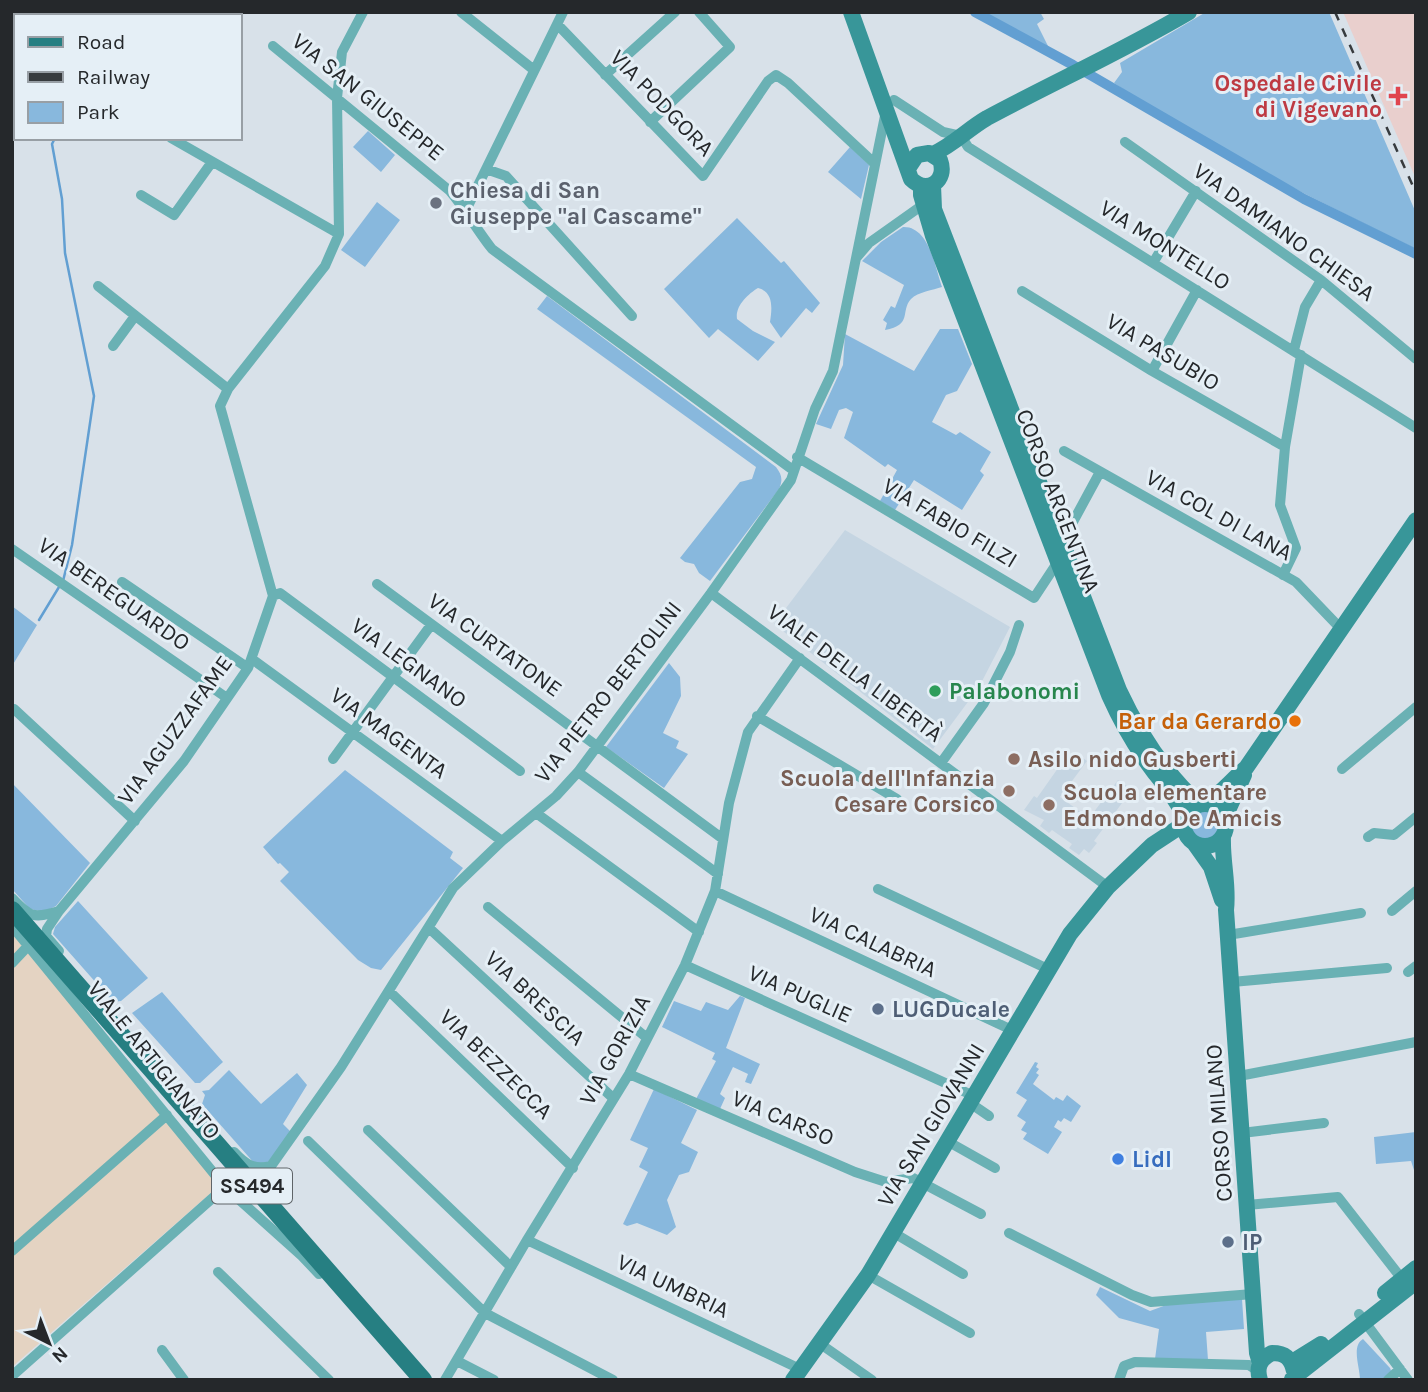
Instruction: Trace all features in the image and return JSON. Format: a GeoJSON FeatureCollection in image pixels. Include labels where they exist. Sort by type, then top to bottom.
{"type":"FeatureCollection","features":[{"type":"Feature","properties":{"kind":"main road"},"geometry":{"type":"LineString","coordinates":[[851,12],[890,104],[908,135],[931,158],[940,178],[927,186],[911,179],[909,167],[890,104],[862,12]]}},
{"type":"Feature","properties":{"kind":"main road"},"geometry":{"type":"LineString","coordinates":[[909,167],[911,160],[931,158],[984,120],[1142,40],[1189,12]]}},
{"type":"Feature","properties":{"kind":"main road","name":"CORSO ARGENTINA"},"geometry":{"type":"LineString","coordinates":[[927,186],[924,204],[933,236],[1060,552],[1129,711],[1164,766],[1203,804],[1218,807],[1225,817]]}},
{"type":"Feature","properties":{"kind":"main road","name":"CORSO ARGENTINA"},"geometry":{"type":"LineString","coordinates":[[927,186],[1118,717],[1148,764],[1172,794],[1192,842]]}},
{"type":"Feature","properties":{"kind":"main road"},"geometry":{"type":"LineString","coordinates":[[1184,821],[1190,809],[1220,793],[1246,768],[1416,520]]}},
{"type":"Feature","properties":{"kind":"main road"},"geometry":{"type":"LineString","coordinates":[[1192,842],[1210,846],[1223,837],[1225,817],[1243,782],[1246,768]]}},
{"type":"Feature","properties":{"kind":"main road","name":"VIA SAN GIOVANNI"},"geometry":{"type":"LineString","coordinates":[[797,1374],[868,1275],[1070,934],[1108,887],[1152,845],[1184,821]]}},
{"type":"Feature","properties":{"kind":"main road","name":"CORSO MILANO"},"geometry":{"type":"LineString","coordinates":[[1223,837],[1253,1294],[1261,1371]]}},
{"type":"Feature","properties":{"kind":"main road","name":"VIA SAN GIOVANNI"},"geometry":{"type":"LineString","coordinates":[[1135,863],[1165,847],[1192,842]]}},
{"type":"Feature","properties":{"kind":"main road","name":"CORSO MILANO"},"geometry":{"type":"LineString","coordinates":[[1192,842],[1211,867],[1226,910]]}},
{"type":"Feature","properties":{"kind":"main road","name":"SS494"},"geometry":{"type":"LineString","coordinates":[[12,910],[33,942]]}},
{"type":"Feature","properties":{"kind":"main road","name":"VIALE ARTIGIANATO"},"geometry":{"type":"LineString","coordinates":[[33,942],[101,1013],[172,1108],[327,1272],[423,1380]]}},
{"type":"Feature","properties":{"kind":"main road"},"geometry":{"type":"LineString","coordinates":[[1292,1380],[1362,1318],[1409,1281],[1416,1268]]}},
{"type":"Feature","properties":{"kind":"main road"},"geometry":{"type":"LineString","coordinates":[[1292,1380],[1292,1362],[1362,1318]]}},
{"type":"Feature","properties":{"kind":"main road","name":"CORSO MILANO"},"geometry":{"type":"LineString","coordinates":[[1261,1371],[1280,1353],[1292,1362]]}},
{"type":"Feature","properties":{"kind":"street"},"geometry":{"type":"LineString","coordinates":[[273,596],[220,407],[228,389],[325,266],[339,234],[337,98],[342,52],[363,12]]}},
{"type":"Feature","properties":{"kind":"street"},"geometry":{"type":"LineString","coordinates":[[461,12],[534,70]]}},
{"type":"Feature","properties":{"kind":"street"},"geometry":{"type":"LineString","coordinates":[[564,12],[466,210],[475,229],[492,249],[793,470],[815,409],[833,371],[874,163],[890,104]]}},
{"type":"Feature","properties":{"kind":"street"},"geometry":{"type":"LineString","coordinates":[[605,75],[675,12]]}},
{"type":"Feature","properties":{"kind":"street"},"geometry":{"type":"LineString","coordinates":[[650,122],[730,47],[699,12]]}},
{"type":"Feature","properties":{"kind":"street","name":"VIA PODGORA"},"geometry":{"type":"LineString","coordinates":[[558,25],[704,176],[768,81],[776,75],[874,163]]}},
{"type":"Feature","properties":{"kind":"street","name":"VIA SAN GIUSEPPE"},"geometry":{"type":"LineString","coordinates":[[272,46],[450,191],[466,210]]}},
{"type":"Feature","properties":{"kind":"street","name":"VIA MONTELLO"},"geometry":{"type":"LineString","coordinates":[[890,104],[958,139],[1416,428]]}},
{"type":"Feature","properties":{"kind":"street"},"geometry":{"type":"LineString","coordinates":[[174,140],[339,234]]}},
{"type":"Feature","properties":{"kind":"street","name":"VIA DAMIANO CHIESA"},"geometry":{"type":"LineString","coordinates":[[1125,142],[1321,280],[1416,359]]}},
{"type":"Feature","properties":{"kind":"street"},"geometry":{"type":"LineString","coordinates":[[141,195],[174,215],[212,162]]}},
{"type":"Feature","properties":{"kind":"street"},"geometry":{"type":"LineString","coordinates":[[486,169],[506,176],[632,316]]}},
{"type":"Feature","properties":{"kind":"street"},"geometry":{"type":"LineString","coordinates":[[1153,263],[1196,191]]}},
{"type":"Feature","properties":{"kind":"street"},"geometry":{"type":"LineString","coordinates":[[853,266],[859,252],[869,243],[924,204]]}},
{"type":"Feature","properties":{"kind":"street"},"geometry":{"type":"LineString","coordinates":[[1283,575],[1296,548],[1280,505],[1285,446],[1305,307],[1321,280]]}},
{"type":"Feature","properties":{"kind":"street"},"geometry":{"type":"LineString","coordinates":[[98,286],[228,389]]}},
{"type":"Feature","properties":{"kind":"street"},"geometry":{"type":"LineString","coordinates":[[1152,371],[1197,290]]}},
{"type":"Feature","properties":{"kind":"street","name":"VIA PASUBIO"},"geometry":{"type":"LineString","coordinates":[[1021,291],[1152,371],[1285,446]]}},
{"type":"Feature","properties":{"kind":"street"},"geometry":{"type":"LineString","coordinates":[[113,346],[135,316]]}},
{"type":"Feature","properties":{"kind":"street","name":"VIA COL DI LANA"},"geometry":{"type":"LineString","coordinates":[[1064,452],[1296,582],[1342,631]]}},
{"type":"Feature","properties":{"kind":"street","name":"VIA FABIO FILZI"},"geometry":{"type":"LineString","coordinates":[[797,457],[1034,598],[1100,472]]}},
{"type":"Feature","properties":{"kind":"street","name":"VIA PIETRO BERTOLINI"},"geometry":{"type":"LineString","coordinates":[[271,1166],[341,1067],[453,888],[502,841],[556,796],[578,772],[711,593],[791,480],[793,470]]}},
{"type":"Feature","properties":{"kind":"street","name":"VIA BEREGUARDO"},"geometry":{"type":"LineString","coordinates":[[12,549],[227,698]]}},
{"type":"Feature","properties":{"kind":"street","name":"VIA MAGENTA"},"geometry":{"type":"LineString","coordinates":[[122,582],[250,663],[502,841]]}},
{"type":"Feature","properties":{"kind":"street","name":"VIA CURTATONE"},"geometry":{"type":"LineString","coordinates":[[377,584],[723,839]]}},
{"type":"Feature","properties":{"kind":"street","name":"VIA LEGNANO"},"geometry":{"type":"LineString","coordinates":[[273,596],[280,593],[520,771]]}},
{"type":"Feature","properties":{"kind":"street","name":"VIALE DELLA LIBERTÀ"},"geometry":{"type":"LineString","coordinates":[[711,593],[1108,887]]}},
{"type":"Feature","properties":{"kind":"street","name":"VIA AGUZZAFAME"},"geometry":{"type":"LineString","coordinates":[[59,911],[184,761],[227,698],[250,663],[273,596]]}},
{"type":"Feature","properties":{"kind":"street"},"geometry":{"type":"LineString","coordinates":[[333,759],[430,625]]}},
{"type":"Feature","properties":{"kind":"street"},"geometry":{"type":"LineString","coordinates":[[941,763],[984,703],[1010,652],[1019,625]]}},
{"type":"Feature","properties":{"kind":"street","name":"VIA GORIZIA"},"geometry":{"type":"LineString","coordinates":[[441,1379],[457,1361],[527,1240],[629,1074],[685,965],[715,891],[729,803],[748,732],[800,658]]}},
{"type":"Feature","properties":{"kind":"street"},"geometry":{"type":"LineString","coordinates":[[1342,769],[1416,707]]}},
{"type":"Feature","properties":{"kind":"street"},"geometry":{"type":"LineString","coordinates":[[15,709],[135,821]]}},
{"type":"Feature","properties":{"kind":"street"},"geometry":{"type":"LineString","coordinates":[[757,716],[897,799]]}},
{"type":"Feature","properties":{"kind":"street"},"geometry":{"type":"LineString","coordinates":[[578,772],[718,874]]}},
{"type":"Feature","properties":{"kind":"street"},"geometry":{"type":"LineString","coordinates":[[536,813],[699,932]]}},
{"type":"Feature","properties":{"kind":"street"},"geometry":{"type":"LineString","coordinates":[[1368,837],[1374,833],[1394,835],[1416,817]]}},
{"type":"Feature","properties":{"kind":"street"},"geometry":{"type":"LineString","coordinates":[[878,888],[1050,970]]}},
{"type":"Feature","properties":{"kind":"street","name":"VIA CALABRIA"},"geometry":{"type":"LineString","coordinates":[[715,891],[1014,1031]]}},
{"type":"Feature","properties":{"kind":"street"},"geometry":{"type":"LineString","coordinates":[[1392,911],[1416,891]]}},
{"type":"Feature","properties":{"kind":"street"},"geometry":{"type":"LineString","coordinates":[[12,898],[35,917],[59,911]]}},
{"type":"Feature","properties":{"kind":"street"},"geometry":{"type":"LineString","coordinates":[[488,907],[647,1038]]}},
{"type":"Feature","properties":{"kind":"street"},"geometry":{"type":"LineString","coordinates":[[59,911],[47,929],[46,936],[97,995],[101,1013]]}},
{"type":"Feature","properties":{"kind":"street"},"geometry":{"type":"LineString","coordinates":[[1228,934],[1361,913]]}},
{"type":"Feature","properties":{"kind":"street"},"geometry":{"type":"LineString","coordinates":[[12,926],[33,942],[12,963]]}},
{"type":"Feature","properties":{"kind":"street","name":"VIA BRESCIA"},"geometry":{"type":"LineString","coordinates":[[429,928],[613,1098]]}},
{"type":"Feature","properties":{"kind":"street","name":"VIALE ARTIGIANATO"},"geometry":{"type":"LineString","coordinates":[[33,942],[172,1108],[225,1187],[302,1256],[407,1372],[423,1380]]}},
{"type":"Feature","properties":{"kind":"street","name":"VIA PUGLIE"},"geometry":{"type":"LineString","coordinates":[[685,965],[972,1100],[989,1116]]}},
{"type":"Feature","properties":{"kind":"street"},"geometry":{"type":"LineString","coordinates":[[1231,982],[1387,968]]}},
{"type":"Feature","properties":{"kind":"street","name":"VIA BEZZECCA"},"geometry":{"type":"LineString","coordinates":[[389,991],[573,1168]]}},
{"type":"Feature","properties":{"kind":"street"},"geometry":{"type":"LineString","coordinates":[[1239,1076],[1416,1042]]}},
{"type":"Feature","properties":{"kind":"street","name":"VIA CARSO"},"geometry":{"type":"LineString","coordinates":[[629,1074],[855,1172],[886,1182],[913,1178],[921,1184]]}},
{"type":"Feature","properties":{"kind":"street"},"geometry":{"type":"LineString","coordinates":[[12,1251],[172,1108],[194,1106],[243,1162],[259,1169],[271,1166]]}},
{"type":"Feature","properties":{"kind":"street"},"geometry":{"type":"LineString","coordinates":[[1242,1133],[1324,1123]]}},
{"type":"Feature","properties":{"kind":"street"},"geometry":{"type":"LineString","coordinates":[[368,1130],[511,1268]]}},
{"type":"Feature","properties":{"kind":"street"},"geometry":{"type":"LineString","coordinates":[[308,1141],[485,1313],[613,1380]]}},
{"type":"Feature","properties":{"kind":"street"},"geometry":{"type":"LineString","coordinates":[[947,1141],[995,1168]]}},
{"type":"Feature","properties":{"kind":"street"},"geometry":{"type":"LineString","coordinates":[[271,1166],[265,1186],[326,1259],[327,1272]]}},
{"type":"Feature","properties":{"kind":"street"},"geometry":{"type":"LineString","coordinates":[[921,1184],[981,1214]]}},
{"type":"Feature","properties":{"kind":"street"},"geometry":{"type":"LineString","coordinates":[[12,1376],[225,1187]]}},
{"type":"Feature","properties":{"kind":"street"},"geometry":{"type":"LineString","coordinates":[[1247,1205],[1338,1196],[1409,1281]]}},
{"type":"Feature","properties":{"kind":"street"},"geometry":{"type":"LineString","coordinates":[[894,1233],[963,1274]]}},
{"type":"Feature","properties":{"kind":"street"},"geometry":{"type":"LineString","coordinates":[[1009,1233],[1132,1296],[1150,1302],[1253,1294]]}},
{"type":"Feature","properties":{"kind":"street","name":"VIA UMBRIA"},"geometry":{"type":"LineString","coordinates":[[527,1240],[797,1374]]}},
{"type":"Feature","properties":{"kind":"street"},"geometry":{"type":"LineString","coordinates":[[218,1272],[329,1380]]}},
{"type":"Feature","properties":{"kind":"street"},"geometry":{"type":"LineString","coordinates":[[868,1275],[970,1333]]}},
{"type":"Feature","properties":{"kind":"street"},"geometry":{"type":"LineString","coordinates":[[364,1314],[378,1317],[441,1379]]}},
{"type":"Feature","properties":{"kind":"street"},"geometry":{"type":"LineString","coordinates":[[1362,1318],[1408,1380]]}},
{"type":"Feature","properties":{"kind":"street"},"geometry":{"type":"LineString","coordinates":[[819,1343],[872,1380]]}},
{"type":"Feature","properties":{"kind":"street"},"geometry":{"type":"LineString","coordinates":[[162,1350],[184,1380]]}},
{"type":"Feature","properties":{"kind":"street"},"geometry":{"type":"LineString","coordinates":[[457,1361],[494,1380]]}},
{"type":"Feature","properties":{"kind":"street"},"geometry":{"type":"LineString","coordinates":[[1119,1380],[1124,1366],[1135,1362],[1248,1365],[1261,1371]]}},
{"type":"Feature","properties":{"kind":"street"},"geometry":{"type":"LineString","coordinates":[[1388,1380],[1400,1369]]}},
{"type":"Feature","properties":{"kind":"shaded area","name":"Ospedale Civile di Vigevano"},"geometry":{"type":"Polygon","coordinates":[[[1343,12],[1416,12],[1416,179],[1343,12]]]}},
{"type":"Feature","properties":{"kind":"shaded area"},"geometry":{"type":"Polygon","coordinates":[[[845,530],[1010,627],[979,687],[933,749],[774,624],[845,530]]]}},
{"type":"Feature","properties":{"kind":"shaded area","name":"Scuola elementare Edmondo De Amicis"},"geometry":{"type":"Polygon","coordinates":[[[1076,753],[1087,761],[1060,797],[1086,816],[1084,818],[1087,821],[1118,780],[1134,791],[1094,841],[1097,843],[1089,853],[1084,849],[1079,855],[1069,848],[1072,844],[1052,830],[1049,833],[1040,826],[1044,820],[1024,810],[1034,796],[1037,798],[1063,761],[1068,764],[1076,753]]]}},
{"type":"Feature","properties":{"kind":"shaded area"},"geometry":{"type":"Polygon","coordinates":[[[12,930],[211,1176],[213,1191],[12,1367],[12,930]]]}},
{"type":"Feature","properties":{"kind":"green space"},"geometry":{"type":"Polygon","coordinates":[[[980,12],[1040,12],[1044,19],[1037,24],[1051,52],[980,12]]]}},
{"type":"Feature","properties":{"kind":"green space"},"geometry":{"type":"Polygon","coordinates":[[[1206,12],[1329,12],[1416,213],[1416,249],[1224,150],[1114,83],[1122,72],[1120,63],[1206,12]]]}},
{"type":"Feature","properties":{"kind":"green space"},"geometry":{"type":"Polygon","coordinates":[[[368,131],[395,155],[381,172],[353,147],[368,131]]]}},
{"type":"Feature","properties":{"kind":"green space"},"geometry":{"type":"Polygon","coordinates":[[[850,147],[869,165],[861,199],[828,172],[850,147]]]}},
{"type":"Feature","properties":{"kind":"green space"},"geometry":{"type":"Polygon","coordinates":[[[377,202],[400,220],[365,267],[341,250],[377,202]]]}},
{"type":"Feature","properties":{"kind":"green space"},"geometry":{"type":"Polygon","coordinates":[[[737,218],[781,263],[784,261],[820,303],[812,313],[806,308],[781,338],[770,322],[771,307],[767,293],[758,288],[746,297],[740,305],[737,319],[775,342],[758,361],[718,329],[709,338],[664,289],[737,218]]]}},
{"type":"Feature","properties":{"kind":"green space"},"geometry":{"type":"Polygon","coordinates":[[[903,227],[912,228],[925,240],[942,287],[911,299],[903,321],[894,328],[885,330],[887,323],[883,320],[891,306],[895,308],[904,285],[862,261],[881,242],[903,227]]]}},
{"type":"Feature","properties":{"kind":"green space"},"geometry":{"type":"Polygon","coordinates":[[[547,296],[776,467],[780,473],[779,489],[710,581],[699,573],[694,564],[680,558],[740,482],[752,479],[756,467],[537,309],[547,296]]]}},
{"type":"Feature","properties":{"kind":"green space"},"geometry":{"type":"Polygon","coordinates":[[[940,329],[958,329],[972,364],[957,391],[946,395],[932,422],[956,435],[960,432],[991,452],[980,471],[984,475],[962,510],[914,480],[895,510],[880,501],[897,470],[888,464],[885,467],[844,438],[853,412],[846,408],[839,410],[831,429],[816,424],[843,365],[845,334],[914,371],[940,329]]]}},
{"type":"Feature","properties":{"kind":"green space"},"geometry":{"type":"Polygon","coordinates":[[[12,606],[37,625],[12,666],[12,606]]]}},
{"type":"Feature","properties":{"kind":"green space"},"geometry":{"type":"Polygon","coordinates":[[[669,663],[680,677],[681,696],[663,733],[679,741],[676,748],[688,754],[664,788],[606,747],[669,663]]]}},
{"type":"Feature","properties":{"kind":"green space"},"geometry":{"type":"Polygon","coordinates":[[[345,770],[453,852],[450,858],[463,868],[381,970],[371,968],[358,960],[280,881],[289,872],[263,847],[345,770]]]}},
{"type":"Feature","properties":{"kind":"green space"},"geometry":{"type":"Polygon","coordinates":[[[12,783],[90,863],[56,906],[44,912],[30,909],[12,889],[12,783]]]}},
{"type":"Feature","properties":{"kind":"green space"},"geometry":{"type":"Polygon","coordinates":[[[1205,811],[1215,815],[1219,825],[1215,835],[1205,839],[1195,835],[1191,825],[1195,815],[1205,811]]]}},
{"type":"Feature","properties":{"kind":"green space"},"geometry":{"type":"Polygon","coordinates":[[[78,901],[148,978],[121,1001],[113,1002],[53,934],[55,927],[78,901]]]}},
{"type":"Feature","properties":{"kind":"green space"},"geometry":{"type":"Polygon","coordinates":[[[162,992],[223,1062],[200,1083],[195,1083],[132,1013],[162,992]]]}},
{"type":"Feature","properties":{"kind":"green space"},"geometry":{"type":"Polygon","coordinates":[[[740,996],[745,998],[726,1048],[760,1064],[751,1084],[745,1082],[748,1074],[733,1067],[720,1094],[725,1098],[720,1109],[696,1099],[716,1061],[712,1059],[715,1053],[662,1027],[674,1001],[701,1011],[706,1002],[728,1010],[740,996]]]}},
{"type":"Feature","properties":{"kind":"green space"},"geometry":{"type":"Polygon","coordinates":[[[1035,1062],[1038,1063],[1036,1067],[1039,1069],[1036,1073],[1039,1075],[1033,1084],[1054,1100],[1056,1097],[1063,1101],[1067,1095],[1081,1106],[1071,1122],[1064,1118],[1061,1122],[1058,1120],[1054,1127],[1062,1132],[1048,1154],[1023,1139],[1027,1133],[1021,1130],[1026,1122],[1017,1116],[1027,1100],[1016,1093],[1035,1062]]]}},
{"type":"Feature","properties":{"kind":"green space"},"geometry":{"type":"Polygon","coordinates":[[[229,1070],[261,1104],[297,1073],[307,1085],[283,1124],[292,1133],[268,1162],[255,1164],[202,1104],[205,1095],[202,1091],[209,1090],[229,1070]]]}},
{"type":"Feature","properties":{"kind":"green space"},"geometry":{"type":"Polygon","coordinates":[[[654,1089],[697,1110],[681,1143],[698,1152],[689,1172],[679,1175],[667,1200],[676,1227],[667,1235],[637,1223],[627,1226],[623,1224],[648,1172],[639,1167],[648,1148],[630,1140],[654,1089]]]}},
{"type":"Feature","properties":{"kind":"green space"},"geometry":{"type":"Polygon","coordinates":[[[1416,1132],[1416,1176],[1411,1161],[1376,1164],[1374,1137],[1416,1132]]]}},
{"type":"Feature","properties":{"kind":"green space"},"geometry":{"type":"Polygon","coordinates":[[[1100,1287],[1150,1311],[1169,1304],[1242,1299],[1244,1329],[1206,1332],[1208,1360],[1155,1359],[1159,1329],[1119,1318],[1096,1295],[1100,1287]]]}},
{"type":"Feature","properties":{"kind":"green space"},"geometry":{"type":"Polygon","coordinates":[[[1363,1339],[1390,1368],[1392,1373],[1383,1380],[1360,1380],[1357,1347],[1363,1339]]]}},
{"type":"Feature","properties":{"kind":"waterway"},"geometry":{"type":"LineString","coordinates":[[975,12],[1073,65],[1304,199],[1416,254]]}},
{"type":"Feature","properties":{"kind":"waterway"},"geometry":{"type":"LineString","coordinates":[[54,140],[52,144],[62,199],[65,253],[94,396],[72,545],[63,581]]}},
{"type":"Feature","properties":{"kind":"waterway"},"geometry":{"type":"LineString","coordinates":[[39,620],[59,587]]}},
{"type":"Feature","properties":{"kind":"railway"},"geometry":{"type":"LineString","coordinates":[[1335,12],[1416,193]]}},
{"type":"Feature","properties":{"kind":"place","name":"Ospedale Civile di Vigevano"},"geometry":{"type":"Point","coordinates":[1398,96]}},
{"type":"Feature","properties":{"kind":"place","name":"Chiesa di San Giuseppe \"al Cascame\""},"geometry":{"type":"Point","coordinates":[436,203]}},
{"type":"Feature","properties":{"kind":"place","name":"Palabonomi"},"geometry":{"type":"Point","coordinates":[935,691]}},
{"type":"Feature","properties":{"kind":"place","name":"Bar da Gerardo"},"geometry":{"type":"Point","coordinates":[1295,721]}},
{"type":"Feature","properties":{"kind":"place","name":"Asilo nido Gusberti"},"geometry":{"type":"Point","coordinates":[1014,759]}},
{"type":"Feature","properties":{"kind":"place","name":"Scuola dell'Infanzia Cesare Corsico"},"geometry":{"type":"Point","coordinates":[1009,791]}},
{"type":"Feature","properties":{"kind":"place","name":"Scuola elementare Edmondo De Amicis"},"geometry":{"type":"Point","coordinates":[1049,805]}},
{"type":"Feature","properties":{"kind":"place","name":"LUGDucale"},"geometry":{"type":"Point","coordinates":[878,1009]}},
{"type":"Feature","properties":{"kind":"place","name":"Lidl"},"geometry":{"type":"Point","coordinates":[1118,1159]}},
{"type":"Feature","properties":{"kind":"place","name":"IP"},"geometry":{"type":"Point","coordinates":[1228,1242]}}]}
